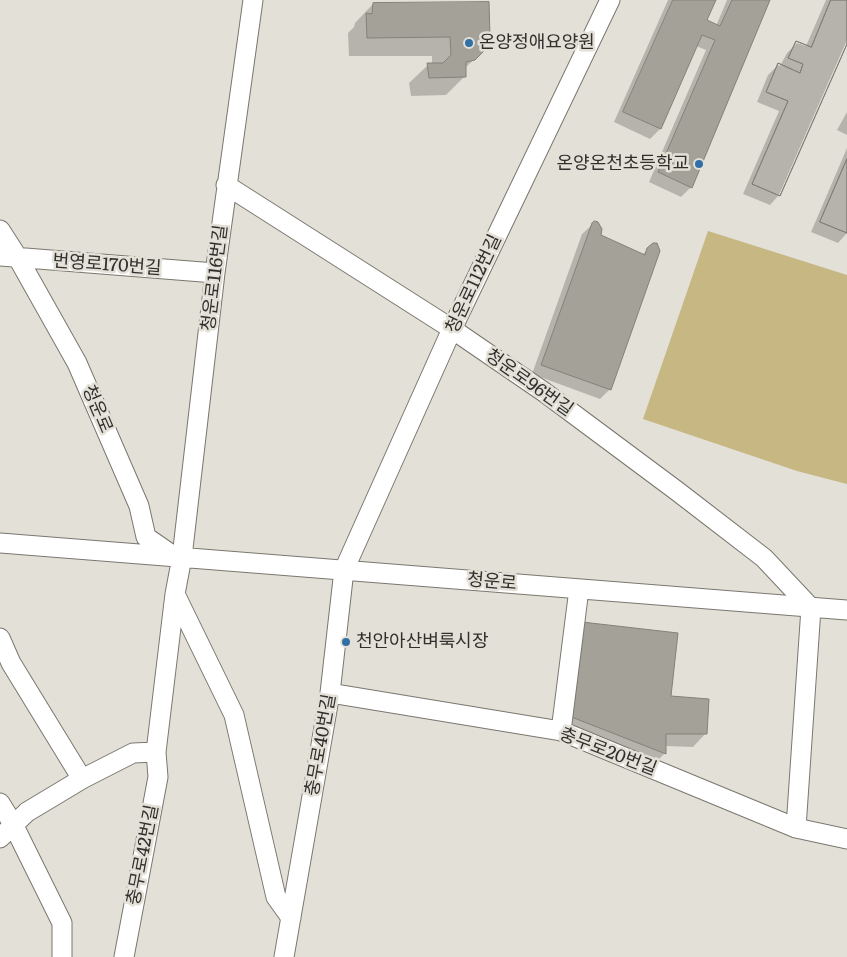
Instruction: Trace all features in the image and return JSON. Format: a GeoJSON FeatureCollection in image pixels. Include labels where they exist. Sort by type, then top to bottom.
{"type":"FeatureCollection","features":[{"type":"Feature","properties":{"kind":"street","name":"청운로116번길"},"geometry":{"type":"LineString","coordinates":[[178,557],[226,185],[253,0]]}},
{"type":"Feature","properties":{"kind":"street","name":"청운로112번길"},"geometry":{"type":"LineString","coordinates":[[344,570],[452,329],[610,0]]}},
{"type":"Feature","properties":{"kind":"street","name":"청운로96번길"},"geometry":{"type":"LineString","coordinates":[[226,185],[452,329],[544,392],[764,558],[811,608]]}},
{"type":"Feature","properties":{"kind":"street","name":"청운로"},"geometry":{"type":"LineString","coordinates":[[0,230],[9,257],[77,363],[139,506],[146,537],[178,557]]}},
{"type":"Feature","properties":{"kind":"street","name":"번영로170번길"},"geometry":{"type":"LineString","coordinates":[[9,257],[215,273]]}},
{"type":"Feature","properties":{"kind":"street","name":"청운로"},"geometry":{"type":"LineString","coordinates":[[0,543],[847,610]]}},
{"type":"Feature","properties":{"kind":"street","name":"충무로42번길"},"geometry":{"type":"LineString","coordinates":[[124,957],[158,778],[156,752],[178,557]]}},
{"type":"Feature","properties":{"kind":"street","name":"충무로40번길"},"geometry":{"type":"LineString","coordinates":[[284,957],[330,693],[344,570]]}},
{"type":"Feature","properties":{"kind":"street"},"geometry":{"type":"LineString","coordinates":[[561,731],[579,589]]}},
{"type":"Feature","properties":{"kind":"street"},"geometry":{"type":"LineString","coordinates":[[175,594],[234,715],[276,897],[291,918]]}},
{"type":"Feature","properties":{"kind":"street"},"geometry":{"type":"LineString","coordinates":[[796,828],[811,608]]}},
{"type":"Feature","properties":{"kind":"street"},"geometry":{"type":"LineString","coordinates":[[0,638],[11,663],[82,779]]}},
{"type":"Feature","properties":{"kind":"street","name":"충무로20번길"},"geometry":{"type":"LineString","coordinates":[[330,693],[561,731],[796,828],[847,839]]}},
{"type":"Feature","properties":{"kind":"street"},"geometry":{"type":"LineString","coordinates":[[0,838],[27,812],[82,779],[132,753],[156,752]]}},
{"type":"Feature","properties":{"kind":"street"},"geometry":{"type":"LineString","coordinates":[[0,803],[13,824],[62,922],[62,957]]}},
{"type":"Feature","properties":{"kind":"shaded area"},"geometry":{"type":"Polygon","coordinates":[[[708,231],[847,275],[847,484],[797,471],[643,419],[708,231]]]}},
{"type":"Feature","properties":{"kind":"building"},"geometry":{"type":"Polygon","coordinates":[[[673,0],[716,0],[707,20],[720,26],[732,0],[770,0],[692,188],[658,172],[715,40],[702,35],[661,129],[623,112],[673,0]]]}},
{"type":"Feature","properties":{"kind":"building"},"geometry":{"type":"Polygon","coordinates":[[[831,0],[847,0],[847,44],[780,196],[752,184],[788,101],[766,92],[778,63],[800,73],[803,64],[788,58],[796,41],[811,47],[831,0]]]}},
{"type":"Feature","properties":{"kind":"building"},"geometry":{"type":"Polygon","coordinates":[[[831,0],[847,0],[847,44],[780,196],[752,184],[788,101],[766,92],[778,63],[800,73],[803,64],[788,58],[796,41],[811,47],[831,0]]]}},
{"type":"Feature","properties":{"kind":"building","name":"온양정애요양원"},"geometry":{"type":"Polygon","coordinates":[[[489,2],[490,37],[487,48],[475,60],[466,62],[466,77],[429,78],[427,63],[443,63],[451,55],[450,37],[367,38],[366,13],[372,14],[373,3],[489,2]]]}},
{"type":"Feature","properties":{"kind":"building"},"geometry":{"type":"Polygon","coordinates":[[[847,159],[847,233],[820,222],[847,159]]]}},
{"type":"Feature","properties":{"kind":"building"},"geometry":{"type":"Polygon","coordinates":[[[847,159],[847,233],[820,222],[847,159]]]}},
{"type":"Feature","properties":{"kind":"building"},"geometry":{"type":"Polygon","coordinates":[[[598,222],[602,229],[601,235],[645,255],[647,248],[653,243],[657,243],[660,251],[611,390],[541,365],[592,223],[598,222]]]}},
{"type":"Feature","properties":{"kind":"building"},"geometry":{"type":"Polygon","coordinates":[[[582,622],[678,633],[671,696],[709,699],[707,734],[666,734],[666,754],[569,716],[582,622]]]}},
{"type":"Feature","properties":{"kind":"place","name":"온양정애요양원"},"geometry":{"type":"Point","coordinates":[469,43]}},
{"type":"Feature","properties":{"kind":"place","name":"온양온천초등학교"},"geometry":{"type":"Point","coordinates":[699,164]}},
{"type":"Feature","properties":{"kind":"place","name":"천안아산벼룩시장"},"geometry":{"type":"Point","coordinates":[346,642]}}]}
